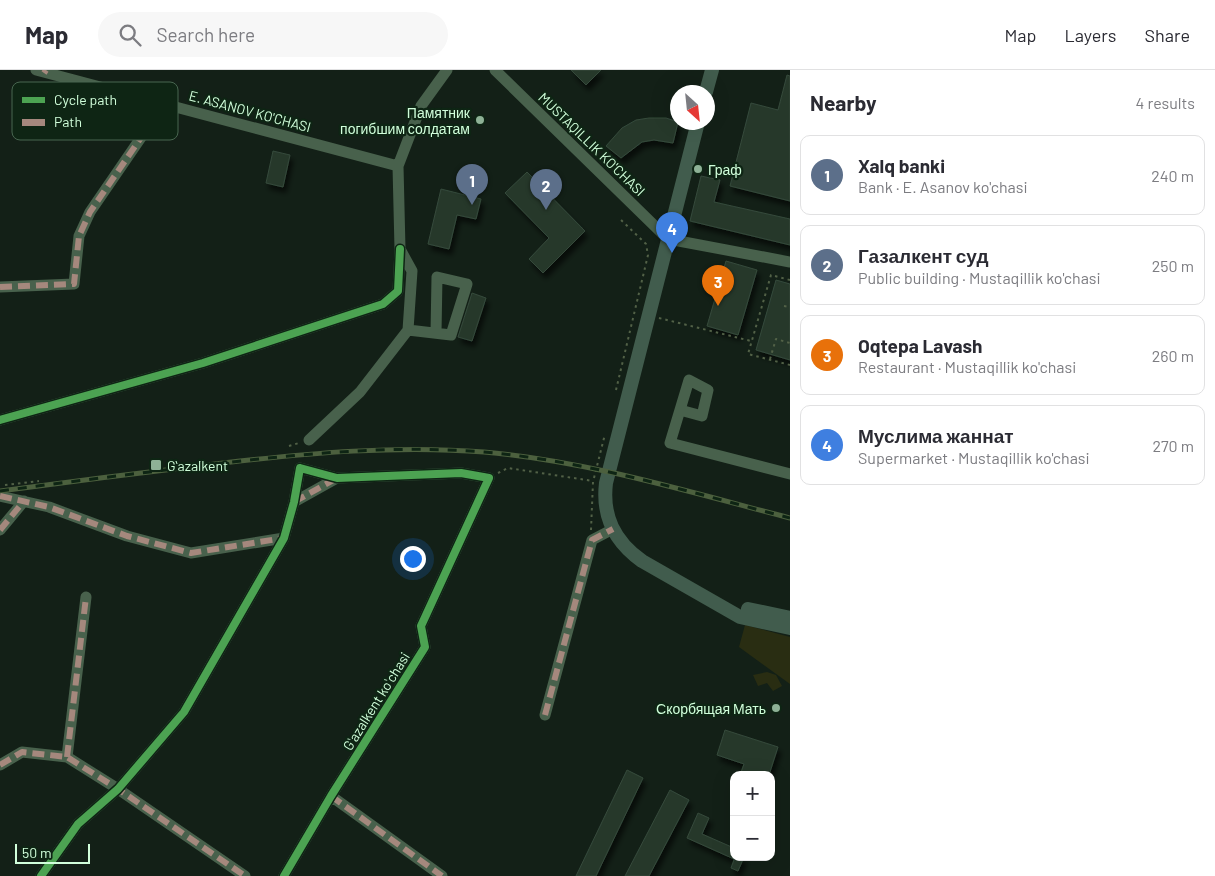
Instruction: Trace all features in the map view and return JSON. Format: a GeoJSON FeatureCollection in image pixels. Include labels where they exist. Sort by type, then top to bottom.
{"type":"FeatureCollection","features":[{"type":"Feature","properties":{"kind":"main road"},"geometry":{"type":"LineString","coordinates":[[708,85],[712,70]]}},
{"type":"Feature","properties":{"kind":"main road"},"geometry":{"type":"LineString","coordinates":[[696,130],[606,483],[605,506],[613,529],[636,558],[740,616],[790,628]]}},
{"type":"Feature","properties":{"kind":"main road"},"geometry":{"type":"LineString","coordinates":[[720,605],[742,607],[790,618]]}},
{"type":"Feature","properties":{"kind":"street"},"geometry":{"type":"LineString","coordinates":[[0,420],[204,364],[384,304],[398,291],[400,249],[398,166],[421,106],[447,70]]}},
{"type":"Feature","properties":{"kind":"street","name":"MUSTAQILLIK KO'CHASI"},"geometry":{"type":"LineString","coordinates":[[495,70],[668,239]]}},
{"type":"Feature","properties":{"kind":"street","name":"E. ASANOV KO'CHASI"},"geometry":{"type":"LineString","coordinates":[[42,71],[83,82]]}},
{"type":"Feature","properties":{"kind":"street","name":"E. ASANOV KO'CHASI"},"geometry":{"type":"LineString","coordinates":[[178,108],[398,166]]}},
{"type":"Feature","properties":{"kind":"street"},"geometry":{"type":"LineString","coordinates":[[0,287],[74,284],[78,236],[90,212],[139,140]]}},
{"type":"Feature","properties":{"kind":"street"},"geometry":{"type":"LineString","coordinates":[[668,239],[790,262]]}},
{"type":"Feature","properties":{"kind":"street"},"geometry":{"type":"LineString","coordinates":[[308,440],[360,392],[408,330],[412,271],[400,249]]}},
{"type":"Feature","properties":{"kind":"street"},"geometry":{"type":"LineString","coordinates":[[408,330],[451,335],[467,284],[438,276],[436,333]]}},
{"type":"Feature","properties":{"kind":"street"},"geometry":{"type":"LineString","coordinates":[[680,410],[670,443],[790,474]]}},
{"type":"Feature","properties":{"kind":"street"},"geometry":{"type":"LineString","coordinates":[[41,876],[78,824],[118,789],[184,712],[284,538],[294,502],[300,468],[337,478],[461,473],[489,478]]}},
{"type":"Feature","properties":{"kind":"street"},"geometry":{"type":"LineString","coordinates":[[294,502],[337,478]]}},
{"type":"Feature","properties":{"kind":"street","name":"Gʻazalkent koʻchasi"},"geometry":{"type":"LineString","coordinates":[[284,876],[331,796],[425,647],[421,626],[489,478]]}},
{"type":"Feature","properties":{"kind":"street"},"geometry":{"type":"LineString","coordinates":[[0,496],[49,507],[127,536],[191,553],[284,538]]}},
{"type":"Feature","properties":{"kind":"street"},"geometry":{"type":"LineString","coordinates":[[0,530],[24,501]]}},
{"type":"Feature","properties":{"kind":"street"},"geometry":{"type":"LineString","coordinates":[[544,715],[592,540],[613,529]]}},
{"type":"Feature","properties":{"kind":"street"},"geometry":{"type":"LineString","coordinates":[[67,757],[86,597]]}},
{"type":"Feature","properties":{"kind":"street"},"geometry":{"type":"LineString","coordinates":[[0,765],[22,752],[67,757],[118,789],[246,876]]}},
{"type":"Feature","properties":{"kind":"street"},"geometry":{"type":"LineString","coordinates":[[331,796],[442,876]]}},
{"type":"Feature","properties":{"kind":"path"},"geometry":{"type":"LineString","coordinates":[[615,397],[648,255],[646,244],[621,220]]}},
{"type":"Feature","properties":{"kind":"path"},"geometry":{"type":"LineString","coordinates":[[790,280],[771,275],[748,354],[790,365]]}},
{"type":"Feature","properties":{"kind":"path"},"geometry":{"type":"LineString","coordinates":[[784,306],[790,307]]}},
{"type":"Feature","properties":{"kind":"path"},"geometry":{"type":"LineString","coordinates":[[657,317],[752,341]]}},
{"type":"Feature","properties":{"kind":"path"},"geometry":{"type":"LineString","coordinates":[[770,360],[776,339],[790,342]]}},
{"type":"Feature","properties":{"kind":"path"},"geometry":{"type":"LineString","coordinates":[[592,540],[590,523],[593,482],[606,433]]}},
{"type":"Feature","properties":{"kind":"path"},"geometry":{"type":"LineString","coordinates":[[489,478],[508,468],[570,476],[593,482]]}},
{"type":"Feature","properties":{"kind":"path"},"geometry":{"type":"LineString","coordinates":[[0,486],[39,481]]}},
{"type":"Feature","properties":{"kind":"green space"},"geometry":{"type":"Polygon","coordinates":[[[745,625],[790,637],[790,684],[739,647],[745,625]]]}},
{"type":"Feature","properties":{"kind":"green space"},"geometry":{"type":"Polygon","coordinates":[[[767,672],[776,675],[782,686],[773,691],[767,683],[758,686],[753,675],[767,672]]]}},
{"type":"Feature","properties":{"kind":"building"},"geometry":{"type":"Polygon","coordinates":[[[571,70],[601,70],[586,85],[571,70]]]}},
{"type":"Feature","properties":{"kind":"building"},"geometry":{"type":"Polygon","coordinates":[[[787,75],[790,76],[790,201],[730,186],[751,103],[778,110],[787,75]]]}},
{"type":"Feature","properties":{"kind":"building"},"geometry":{"type":"Polygon","coordinates":[[[649,118],[670,119],[670,130],[676,130],[673,143],[654,140],[642,142],[621,158],[606,146],[622,128],[636,120],[649,118]]]}},
{"type":"Feature","properties":{"kind":"building"},"geometry":{"type":"Polygon","coordinates":[[[273,151],[290,155],[283,187],[266,183],[273,151]]]}},
{"type":"Feature","properties":{"kind":"building"},"geometry":{"type":"Polygon","coordinates":[[[527,172],[585,231],[543,273],[529,259],[549,238],[505,193],[527,172]]]}},
{"type":"Feature","properties":{"kind":"building"},"geometry":{"type":"Polygon","coordinates":[[[701,176],[720,180],[714,202],[790,219],[790,245],[690,221],[701,176]]]}},
{"type":"Feature","properties":{"kind":"building"},"geometry":{"type":"Polygon","coordinates":[[[441,189],[481,199],[476,219],[457,215],[449,249],[428,244],[441,189]]]}},
{"type":"Feature","properties":{"kind":"building"},"geometry":{"type":"Polygon","coordinates":[[[726,261],[757,270],[738,335],[707,326],[726,261]]]}},
{"type":"Feature","properties":{"kind":"building"},"geometry":{"type":"Polygon","coordinates":[[[776,280],[790,284],[790,360],[756,350],[776,280]]]}},
{"type":"Feature","properties":{"kind":"building"},"geometry":{"type":"Polygon","coordinates":[[[472,293],[486,298],[472,341],[458,337],[472,293]]]}},
{"type":"Feature","properties":{"kind":"building"},"geometry":{"type":"Polygon","coordinates":[[[725,730],[778,747],[770,771],[741,771],[744,764],[717,755],[725,730]]]}},
{"type":"Feature","properties":{"kind":"building"},"geometry":{"type":"Polygon","coordinates":[[[627,770],[643,778],[596,876],[576,876],[627,770]]]}},
{"type":"Feature","properties":{"kind":"building"},"geometry":{"type":"Polygon","coordinates":[[[670,790],[689,800],[649,876],[625,876],[670,790]]]}},
{"type":"Feature","properties":{"kind":"building"},"geometry":{"type":"Polygon","coordinates":[[[698,813],[709,818],[702,834],[730,846],[730,857],[687,838],[698,813]]]}},
{"type":"Feature","properties":{"kind":"building"},"geometry":{"type":"Polygon","coordinates":[[[734,861],[742,861],[738,871],[731,868],[734,861]]]}},
{"type":"Feature","properties":{"kind":"railway"},"geometry":{"type":"LineString","coordinates":[[0,491],[288,456],[354,451],[451,450],[523,456],[561,462],[676,488],[790,518]]}},
{"type":"Feature","properties":{"kind":"marked path"},"geometry":{"type":"LineString","coordinates":[[0,287],[74,284],[79,236],[90,212],[139,140]]}},
{"type":"Feature","properties":{"kind":"marked path"},"geometry":{"type":"LineString","coordinates":[[294,502],[337,478]]}},
{"type":"Feature","properties":{"kind":"marked path"},"geometry":{"type":"LineString","coordinates":[[0,496],[49,507],[127,536],[191,553],[284,538]]}},
{"type":"Feature","properties":{"kind":"marked path"},"geometry":{"type":"LineString","coordinates":[[0,530],[24,501]]}},
{"type":"Feature","properties":{"kind":"marked path"},"geometry":{"type":"LineString","coordinates":[[545,715],[592,540],[613,529]]}},
{"type":"Feature","properties":{"kind":"marked path"},"geometry":{"type":"LineString","coordinates":[[67,757],[86,597]]}},
{"type":"Feature","properties":{"kind":"marked path"},"geometry":{"type":"LineString","coordinates":[[0,765],[22,752],[67,757],[118,789],[245,876]]}},
{"type":"Feature","properties":{"kind":"marked path"},"geometry":{"type":"LineString","coordinates":[[331,796],[442,876]]}},
{"type":"Feature","properties":{"kind":"cycle path"},"geometry":{"type":"LineString","coordinates":[[0,420],[203,363],[383,304],[398,291],[400,249]]}},
{"type":"Feature","properties":{"kind":"cycle path"},"geometry":{"type":"LineString","coordinates":[[41,876],[78,824],[118,789],[184,712],[284,538],[294,502],[300,468],[337,478],[461,473],[489,478],[421,626],[425,647],[331,796],[284,876]]}},
{"type":"Feature","properties":{"kind":"place","name":"Памятник погибшим солдатам"},"geometry":{"type":"Point","coordinates":[480,120]}},
{"type":"Feature","properties":{"kind":"place","name":"Граф"},"geometry":{"type":"Point","coordinates":[698,169]}},
{"type":"Feature","properties":{"kind":"place","name":"Xalq banki"},"geometry":{"type":"Point","coordinates":[472,205]}},
{"type":"Feature","properties":{"kind":"place","name":"Газалкент суд"},"geometry":{"type":"Point","coordinates":[546,210]}},
{"type":"Feature","properties":{"kind":"place","name":"Муслима жаннат"},"geometry":{"type":"Point","coordinates":[672,253]}},
{"type":"Feature","properties":{"kind":"place","name":"Oqtepa Lavash"},"geometry":{"type":"Point","coordinates":[718,306]}},
{"type":"Feature","properties":{"kind":"place","name":"Gʻazalkent"},"geometry":{"type":"Point","coordinates":[156,465]}},
{"type":"Feature","properties":{"kind":"place","name":"Скорбящая Мать"},"geometry":{"type":"Point","coordinates":[776,708]}}]}
